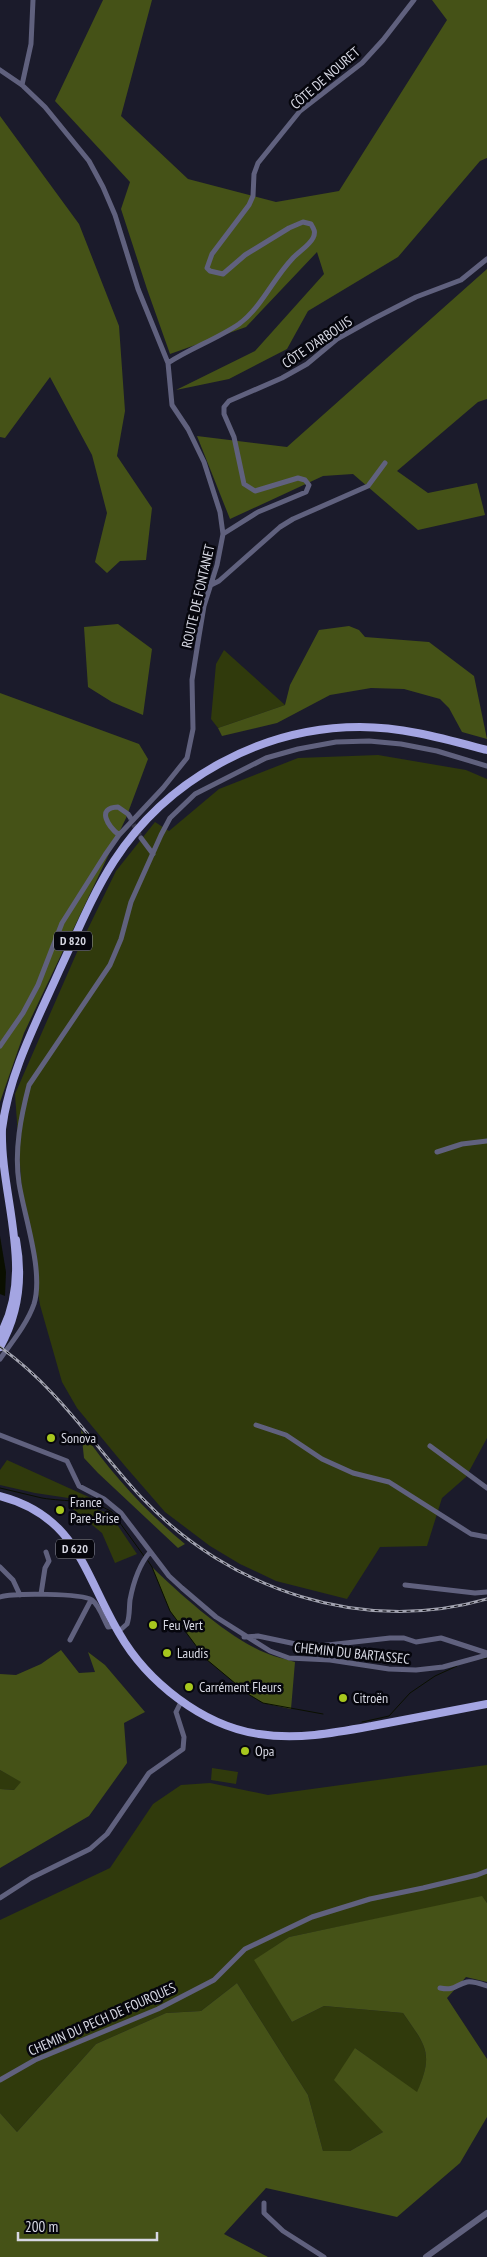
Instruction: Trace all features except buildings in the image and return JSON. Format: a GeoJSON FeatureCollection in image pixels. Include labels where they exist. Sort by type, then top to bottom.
{"type":"FeatureCollection","features":[{"type":"Feature","properties":{"kind":"main road","name":"D 820"},"geometry":{"type":"LineString","coordinates":[[0,1334],[10,1311],[15,1276],[3,1182],[1,1132],[5,1105],[26,1045],[82,921],[109,869],[130,839],[168,799],[190,782],[238,754],[267,742],[320,731],[360,727],[424,734],[487,750]]}},
{"type":"Feature","properties":{"kind":"main road","name":"D 820"},"geometry":{"type":"LineString","coordinates":[[0,1347],[9,1332],[15,1312],[20,1276],[16,1236],[3,1182]]}},
{"type":"Feature","properties":{"kind":"main road","name":"D 620"},"geometry":{"type":"LineString","coordinates":[[0,1496],[20,1503],[46,1517],[69,1540],[82,1557],[116,1629],[153,1678],[182,1700],[212,1718],[237,1729],[260,1734],[319,1735],[487,1704]]}},
{"type":"Feature","properties":{"kind":"street"},"geometry":{"type":"LineString","coordinates":[[22,86],[31,44],[33,0]]}},
{"type":"Feature","properties":{"kind":"street","name":"CÔTE DE NOURET"},"geometry":{"type":"LineString","coordinates":[[168,363],[185,351],[238,324],[245,318],[287,264],[311,241],[314,230],[311,224],[303,222],[252,250],[223,274],[216,274],[206,268],[212,254],[249,205],[253,196],[254,174],[258,163],[300,111],[362,63],[383,40],[414,0]]}},
{"type":"Feature","properties":{"kind":"street","name":"ROUTE DE FONTANET"},"geometry":{"type":"LineString","coordinates":[[0,70],[22,86],[51,114],[88,161],[103,187],[115,214],[138,289],[168,363],[172,405],[188,430],[204,462],[220,512],[223,534],[204,606],[192,680],[193,729],[187,758],[163,788],[119,835],[62,924],[38,985],[23,1013],[0,1046]]}},
{"type":"Feature","properties":{"kind":"street","name":"CÔTE D'ARBOUIS"},"geometry":{"type":"LineString","coordinates":[[223,534],[265,509],[306,492],[309,485],[305,480],[298,478],[255,491],[244,484],[234,437],[224,414],[224,407],[229,402],[282,378],[307,364],[337,340],[373,319],[416,297],[461,280],[487,259]]}},
{"type":"Feature","properties":{"kind":"street"},"geometry":{"type":"LineString","coordinates":[[211,584],[218,582],[293,519],[368,486],[384,463]]}},
{"type":"Feature","properties":{"kind":"street"},"geometry":{"type":"LineString","coordinates":[[0,1359],[29,1316],[36,1290],[31,1243],[16,1163],[23,1106],[29,1085],[110,965],[121,939],[131,902],[170,818],[195,794],[266,758],[298,749],[336,742],[369,740],[436,751],[487,766]]}},
{"type":"Feature","properties":{"kind":"street"},"geometry":{"type":"LineString","coordinates":[[119,835],[107,824],[106,814],[110,809],[118,807],[130,817]]}},
{"type":"Feature","properties":{"kind":"street"},"geometry":{"type":"LineString","coordinates":[[141,838],[153,854]]}},
{"type":"Feature","properties":{"kind":"street"},"geometry":{"type":"LineString","coordinates":[[438,1152],[462,1144],[487,1141]]}},
{"type":"Feature","properties":{"kind":"street"},"geometry":{"type":"LineString","coordinates":[[256,1425],[286,1435],[322,1459],[353,1473],[389,1482],[470,1534],[487,1537]]}},
{"type":"Feature","properties":{"kind":"street","name":"CHEMIN DU BARTASSEC"},"geometry":{"type":"LineString","coordinates":[[0,1435],[67,1461],[79,1486],[111,1504],[121,1513],[147,1555],[182,1588],[216,1617],[244,1637],[270,1651],[289,1658],[330,1660],[399,1670],[429,1670],[487,1654]]}},
{"type":"Feature","properties":{"kind":"street"},"geometry":{"type":"LineString","coordinates":[[430,1446],[486,1487],[487,1479]]}},
{"type":"Feature","properties":{"kind":"street"},"geometry":{"type":"LineString","coordinates":[[41,1594],[45,1568],[49,1561],[46,1552]]}},
{"type":"Feature","properties":{"kind":"street"},"geometry":{"type":"LineString","coordinates":[[91,1600],[108,1627],[116,1629],[127,1624],[130,1602],[147,1555]]}},
{"type":"Feature","properties":{"kind":"street"},"geometry":{"type":"LineString","coordinates":[[0,1567],[13,1580],[20,1595]]}},
{"type":"Feature","properties":{"kind":"street"},"geometry":{"type":"LineString","coordinates":[[404,1585],[475,1593],[487,1592]]}},
{"type":"Feature","properties":{"kind":"street"},"geometry":{"type":"LineString","coordinates":[[0,1597],[41,1594],[91,1600]]}},
{"type":"Feature","properties":{"kind":"street"},"geometry":{"type":"LineString","coordinates":[[70,1640],[91,1600]]}},
{"type":"Feature","properties":{"kind":"street"},"geometry":{"type":"LineString","coordinates":[[244,1637],[258,1636],[310,1648],[390,1638],[404,1638],[416,1642],[441,1638],[487,1654]]}},
{"type":"Feature","properties":{"kind":"street"},"geometry":{"type":"LineString","coordinates":[[0,1898],[30,1878],[90,1849],[107,1834],[149,1773],[183,1749],[184,1737],[176,1712],[182,1700]]}},
{"type":"Feature","properties":{"kind":"street","name":"CHEMIN DU PECH DE FOURQUES"},"geometry":{"type":"LineString","coordinates":[[0,2080],[35,2060],[166,2005],[214,1980],[245,1949],[312,1916],[370,1899],[436,1885],[487,1871]]}},
{"type":"Feature","properties":{"kind":"street"},"geometry":{"type":"LineString","coordinates":[[440,1988],[448,1990],[456,1988],[465,1982],[487,1986]]}},
{"type":"Feature","properties":{"kind":"street"},"geometry":{"type":"LineString","coordinates":[[264,2203],[264,2213],[283,2231],[324,2257]]}},
{"type":"Feature","properties":{"kind":"street"},"geometry":{"type":"LineString","coordinates":[[426,2257],[487,2213]]}},
{"type":"Feature","properties":{"kind":"green space"},"geometry":{"type":"Polygon","coordinates":[[[103,0],[152,0],[121,116],[188,179],[276,202],[339,191],[447,20],[432,0],[487,0],[487,158],[480,161],[398,257],[308,311],[287,349],[229,379],[176,390],[255,351],[324,274],[317,252],[246,327],[170,354],[121,209],[130,182],[55,101],[103,0]]]}},
{"type":"Feature","properties":{"kind":"green space"},"geometry":{"type":"Polygon","coordinates":[[[0,116],[79,224],[119,326],[125,411],[117,456],[152,508],[146,560],[120,561],[107,573],[95,562],[107,513],[92,455],[50,377],[5,438],[0,437],[0,116]]]}},
{"type":"Feature","properties":{"kind":"green space"},"geometry":{"type":"Polygon","coordinates":[[[487,269],[487,399],[478,402],[397,471],[428,493],[477,483],[485,515],[418,530],[353,474],[323,476],[230,519],[197,436],[287,447],[487,269]]]}},
{"type":"Feature","properties":{"kind":"green space"},"geometry":{"type":"Polygon","coordinates":[[[118,624],[152,649],[143,715],[112,702],[88,687],[84,627],[118,624]]]}},
{"type":"Feature","properties":{"kind":"green space"},"geometry":{"type":"Polygon","coordinates":[[[349,626],[359,630],[365,637],[429,642],[474,676],[487,739],[462,732],[449,708],[440,699],[404,689],[371,688],[330,695],[277,723],[222,736],[218,728],[285,705],[290,685],[319,630],[349,626]]]}},
{"type":"Feature","properties":{"kind":"green space"},"geometry":{"type":"Polygon","coordinates":[[[224,650],[285,705],[218,728],[211,719],[216,664],[224,650]]]}},
{"type":"Feature","properties":{"kind":"green space"},"geometry":{"type":"Polygon","coordinates":[[[0,693],[139,744],[148,759],[126,818],[24,1033],[0,1102],[0,693]]]}},
{"type":"Feature","properties":{"kind":"green space"},"geometry":{"type":"Polygon","coordinates":[[[378,755],[466,770],[487,779],[487,1438],[466,1477],[442,1498],[427,1546],[380,1547],[347,1599],[276,1581],[240,1564],[210,1546],[165,1512],[77,1408],[62,1382],[40,1305],[22,1193],[15,1094],[81,943],[116,871],[155,822],[169,831],[219,789],[298,758],[378,755]]]}},
{"type":"Feature","properties":{"kind":"green space"},"geometry":{"type":"Polygon","coordinates":[[[81,1430],[129,1491],[185,1544],[178,1548],[84,1458],[81,1430]]]}},
{"type":"Feature","properties":{"kind":"green space"},"geometry":{"type":"Polygon","coordinates":[[[7,1460],[102,1503],[35,1493],[0,1485],[0,1470],[7,1460]]]}},
{"type":"Feature","properties":{"kind":"green space"},"geometry":{"type":"Polygon","coordinates":[[[68,1505],[88,1506],[110,1514],[137,1554],[115,1563],[102,1533],[68,1505]]]}},
{"type":"Feature","properties":{"kind":"green space"},"geometry":{"type":"Polygon","coordinates":[[[152,1567],[188,1600],[228,1632],[260,1650],[295,1662],[291,1709],[263,1703],[248,1694],[206,1659],[170,1611],[152,1567]]]}},
{"type":"Feature","properties":{"kind":"green space"},"geometry":{"type":"Polygon","coordinates":[[[61,1650],[79,1673],[95,1672],[88,1652],[105,1665],[145,1712],[124,1723],[127,1763],[89,1816],[0,1868],[0,1789],[14,1790],[21,1782],[0,1770],[0,1674],[16,1675],[41,1664],[61,1650]]]}},
{"type":"Feature","properties":{"kind":"green space"},"geometry":{"type":"Polygon","coordinates":[[[487,1765],[487,1903],[482,1897],[289,1937],[255,1960],[292,2022],[324,2006],[403,2013],[422,2042],[425,2050],[425,2068],[417,2093],[355,2048],[383,2132],[350,2151],[323,2151],[308,2095],[237,1983],[201,2011],[166,2013],[96,2044],[17,2132],[0,2113],[0,1920],[110,1868],[153,1804],[181,1785],[210,1783],[268,1795],[487,1765]]]}},
{"type":"Feature","properties":{"kind":"green space"},"geometry":{"type":"Polygon","coordinates":[[[212,1768],[238,1772],[236,1784],[211,1780],[212,1768]]]}},
{"type":"Feature","properties":{"kind":"green space"},"geometry":{"type":"Polygon","coordinates":[[[0,1770],[22,1782],[14,1790],[0,1789],[0,1770]]]}},
{"type":"Feature","properties":{"kind":"green space"},"geometry":{"type":"Polygon","coordinates":[[[482,1896],[487,1903],[487,1982],[466,1977],[447,1998],[487,2059],[487,2117],[460,2163],[397,2217],[266,2188],[224,2234],[268,2257],[0,2257],[0,2113],[17,2132],[96,2044],[166,2013],[201,2011],[237,1983],[308,2095],[323,2151],[350,2151],[383,2132],[334,2080],[355,2048],[417,2092],[425,2068],[425,2050],[422,2042],[403,2013],[324,2006],[292,2022],[254,1960],[289,1937],[482,1896]]]}},
{"type":"Feature","properties":{"kind":"shaded area"},"geometry":{"type":"Polygon","coordinates":[[[0,1236],[6,1272],[5,1296],[0,1294],[0,1236]]]}},
{"type":"Feature","properties":{"kind":"waterway"},"geometry":{"type":"LineString","coordinates":[[0,1488],[42,1498],[87,1503],[104,1508],[112,1512],[144,1556]]}},
{"type":"Feature","properties":{"kind":"waterway"},"geometry":{"type":"LineString","coordinates":[[148,1561],[170,1611],[206,1659],[248,1694],[263,1703],[323,1714]]}},
{"type":"Feature","properties":{"kind":"waterway"},"geometry":{"type":"LineString","coordinates":[[480,1659],[487,1658]]}},
{"type":"Feature","properties":{"kind":"waterway"},"geometry":{"type":"LineString","coordinates":[[362,1722],[389,1716],[410,1693],[435,1676],[457,1666]]}},
{"type":"Feature","properties":{"kind":"tunnel"},"geometry":{"type":"LineString","coordinates":[[130,818],[141,838]]}},
{"type":"Feature","properties":{"kind":"railway"},"geometry":{"type":"LineString","coordinates":[[0,1347],[41,1381],[142,1498],[177,1530],[215,1558],[257,1580],[301,1596],[346,1607],[393,1611],[440,1609],[487,1599]]}},
{"type":"Feature","properties":{"kind":"place","name":"Sonova"},"geometry":{"type":"Point","coordinates":[51,1438]}},
{"type":"Feature","properties":{"kind":"place","name":"France Pare-Brise"},"geometry":{"type":"Point","coordinates":[60,1510]}},
{"type":"Feature","properties":{"kind":"place","name":"Feu Vert"},"geometry":{"type":"Point","coordinates":[153,1625]}},
{"type":"Feature","properties":{"kind":"place","name":"Laudis"},"geometry":{"type":"Point","coordinates":[167,1653]}},
{"type":"Feature","properties":{"kind":"place","name":"Carrément Fleurs"},"geometry":{"type":"Point","coordinates":[189,1687]}},
{"type":"Feature","properties":{"kind":"place","name":"Citroën"},"geometry":{"type":"Point","coordinates":[343,1698]}},
{"type":"Feature","properties":{"kind":"place","name":"Opa"},"geometry":{"type":"Point","coordinates":[245,1751]}}]}
